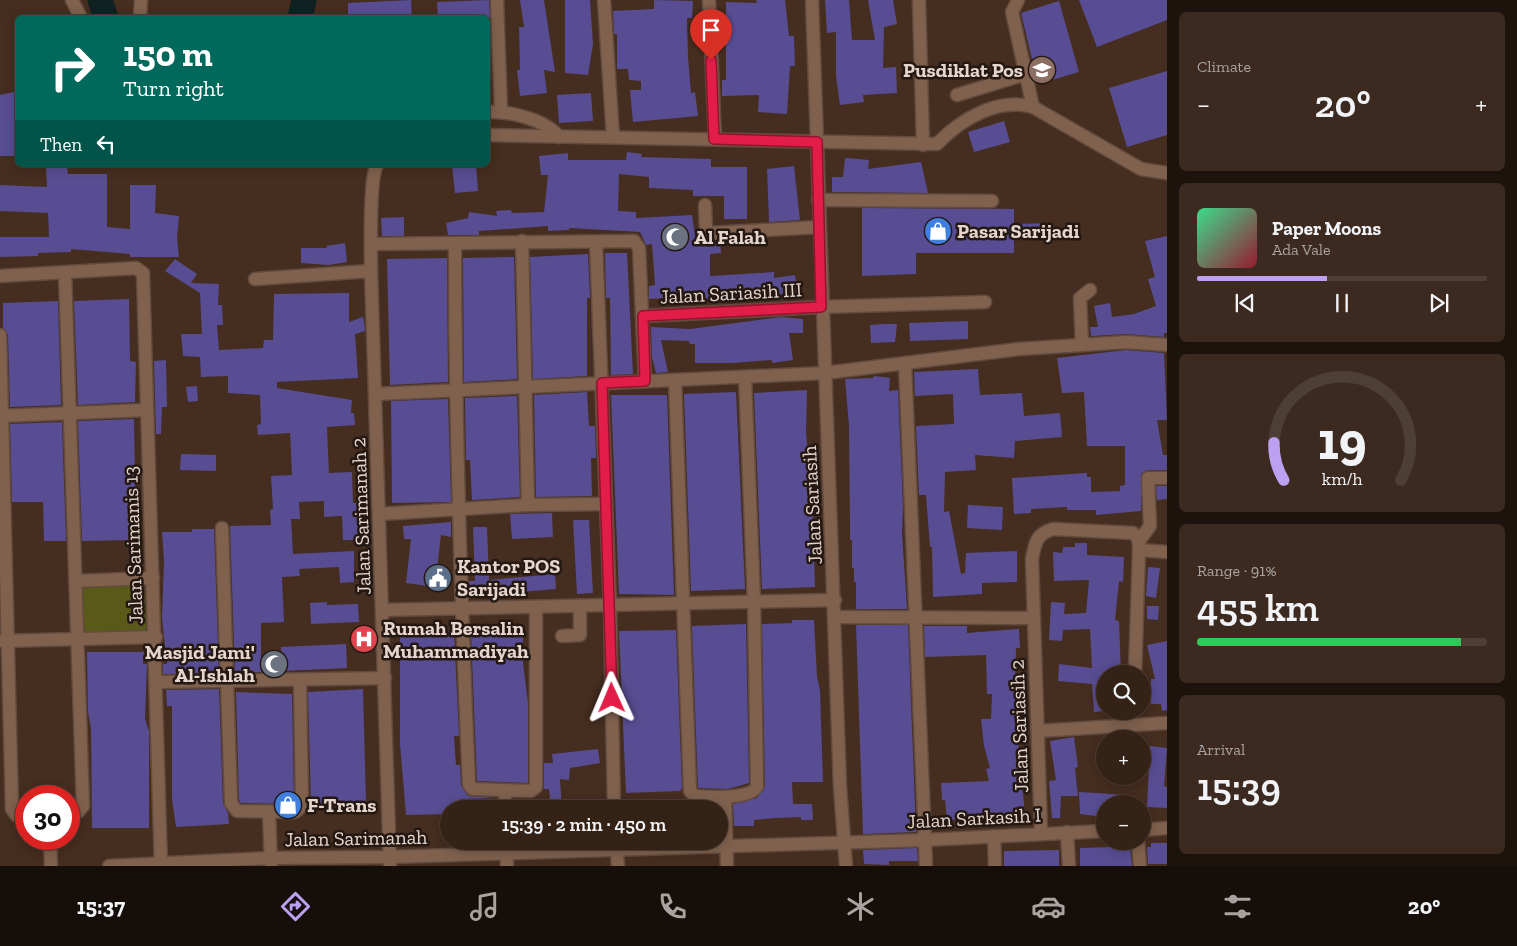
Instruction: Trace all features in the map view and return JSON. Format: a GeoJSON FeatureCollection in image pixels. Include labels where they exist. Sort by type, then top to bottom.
{"type":"FeatureCollection","features":[{"type":"Feature","properties":{"kind":"street"},"geometry":{"type":"LineString","coordinates":[[72,0],[80,15]]}},
{"type":"Feature","properties":{"kind":"street"},"geometry":{"type":"LineString","coordinates":[[140,0],[140,15]]}},
{"type":"Feature","properties":{"kind":"street"},"geometry":{"type":"LineString","coordinates":[[497,0],[501,111]]}},
{"type":"Feature","properties":{"kind":"street"},"geometry":{"type":"LineString","coordinates":[[604,0],[613,137]]}},
{"type":"Feature","properties":{"kind":"street"},"geometry":{"type":"LineString","coordinates":[[709,0],[714,139]]}},
{"type":"Feature","properties":{"kind":"street","name":"Jalan Sariasih"},"geometry":{"type":"LineString","coordinates":[[812,0],[821,307],[835,600],[840,787],[846,866]]}},
{"type":"Feature","properties":{"kind":"street"},"geometry":{"type":"LineString","coordinates":[[919,0],[923,145]]}},
{"type":"Feature","properties":{"kind":"street"},"geometry":{"type":"LineString","coordinates":[[1018,0],[1012,12],[1033,107]]}},
{"type":"Feature","properties":{"kind":"street"},"geometry":{"type":"LineString","coordinates":[[957,95],[1026,74]]}},
{"type":"Feature","properties":{"kind":"street"},"geometry":{"type":"LineString","coordinates":[[490,135],[923,145],[937,144],[950,131],[980,112],[1020,103],[1033,107],[1141,169],[1167,173]]}},
{"type":"Feature","properties":{"kind":"street"},"geometry":{"type":"LineString","coordinates":[[490,112],[501,111],[546,125],[559,137]]}},
{"type":"Feature","properties":{"kind":"street","name":"Jalan Sarimanah 2"},"geometry":{"type":"LineString","coordinates":[[376,167],[371,271],[390,862]]}},
{"type":"Feature","properties":{"kind":"street"},"geometry":{"type":"LineString","coordinates":[[818,200],[992,201]]}},
{"type":"Feature","properties":{"kind":"street"},"geometry":{"type":"LineString","coordinates":[[705,205],[706,229],[710,233],[819,227]]}},
{"type":"Feature","properties":{"kind":"street"},"geometry":{"type":"LineString","coordinates":[[522,241],[528,505]]}},
{"type":"Feature","properties":{"kind":"street"},"geometry":{"type":"LineString","coordinates":[[372,244],[632,241],[638,245],[645,381]]}},
{"type":"Feature","properties":{"kind":"street"},"geometry":{"type":"LineString","coordinates":[[596,242],[610,606],[614,800]]}},
{"type":"Feature","properties":{"kind":"street"},"geometry":{"type":"LineString","coordinates":[[455,244],[455,390],[461,609],[469,786],[474,790],[533,791],[537,785],[536,608]]}},
{"type":"Feature","properties":{"kind":"street","name":"Jalan Sarimanis 13"},"geometry":{"type":"LineString","coordinates":[[64,273],[136,268],[142,271],[144,284],[146,410],[156,637],[161,865]]}},
{"type":"Feature","properties":{"kind":"street"},"geometry":{"type":"LineString","coordinates":[[255,279],[371,271]]}},
{"type":"Feature","properties":{"kind":"street"},"geometry":{"type":"LineString","coordinates":[[0,276],[64,273],[77,581],[77,640],[83,806],[80,810]]}},
{"type":"Feature","properties":{"kind":"street"},"geometry":{"type":"LineString","coordinates":[[1082,345],[1080,298],[1090,290]]}},
{"type":"Feature","properties":{"kind":"street","name":"Jalan Sariasih III"},"geometry":{"type":"LineString","coordinates":[[643,316],[821,307],[985,302]]}},
{"type":"Feature","properties":{"kind":"street"},"geometry":{"type":"LineString","coordinates":[[0,335],[5,641],[12,809],[15,814]]}},
{"type":"Feature","properties":{"kind":"street"},"geometry":{"type":"LineString","coordinates":[[376,394],[825,373],[1052,346],[1126,342],[1167,345]]}},
{"type":"Feature","properties":{"kind":"street"},"geometry":{"type":"LineString","coordinates":[[905,363],[926,866]]}},
{"type":"Feature","properties":{"kind":"street"},"geometry":{"type":"LineString","coordinates":[[675,380],[690,791],[695,796],[725,797],[751,793],[757,786],[754,601],[745,377]]}},
{"type":"Feature","properties":{"kind":"street"},"geometry":{"type":"LineString","coordinates":[[1,416],[146,410]]}},
{"type":"Feature","properties":{"kind":"street"},"geometry":{"type":"LineString","coordinates":[[1134,665],[1139,546],[1150,526],[1148,478],[1167,478]]}},
{"type":"Feature","properties":{"kind":"street"},"geometry":{"type":"LineString","coordinates":[[380,514],[459,508],[606,504]]}},
{"type":"Feature","properties":{"kind":"street"},"geometry":{"type":"LineString","coordinates":[[222,528],[231,803],[237,811],[295,812],[302,806],[300,680]]}},
{"type":"Feature","properties":{"kind":"street","name":"Jalan Sariasih 2"},"geometry":{"type":"LineString","coordinates":[[1041,833],[1032,560],[1035,543],[1044,532],[1053,529],[1133,533],[1139,546]]}},
{"type":"Feature","properties":{"kind":"street"},"geometry":{"type":"LineString","coordinates":[[1139,546],[1167,552]]}},
{"type":"Feature","properties":{"kind":"street"},"geometry":{"type":"LineString","coordinates":[[77,581],[153,578]]}},
{"type":"Feature","properties":{"kind":"street"},"geometry":{"type":"LineString","coordinates":[[383,610],[835,600]]}},
{"type":"Feature","properties":{"kind":"street"},"geometry":{"type":"LineString","coordinates":[[562,636],[580,635],[580,606]]}},
{"type":"Feature","properties":{"kind":"street"},"geometry":{"type":"LineString","coordinates":[[835,617],[1034,618]]}},
{"type":"Feature","properties":{"kind":"street"},"geometry":{"type":"LineString","coordinates":[[5,641],[156,637]]}},
{"type":"Feature","properties":{"kind":"street"},"geometry":{"type":"LineString","coordinates":[[157,682],[385,678]]}},
{"type":"Feature","properties":{"kind":"street"},"geometry":{"type":"LineString","coordinates":[[1038,731],[1113,720]]}},
{"type":"Feature","properties":{"kind":"street"},"geometry":{"type":"LineString","coordinates":[[1151,720],[1167,722]]}},
{"type":"Feature","properties":{"kind":"street"},"geometry":{"type":"LineString","coordinates":[[505,790],[505,800]]}},
{"type":"Feature","properties":{"kind":"street"},"geometry":{"type":"LineString","coordinates":[[269,813],[271,862]]}},
{"type":"Feature","properties":{"kind":"street"},"geometry":{"type":"LineString","coordinates":[[1151,829],[1167,828]]}},
{"type":"Feature","properties":{"kind":"street","name":"Jalan Sarkasih I"},"geometry":{"type":"LineString","coordinates":[[845,842],[1096,831]]}},
{"type":"Feature","properties":{"kind":"street"},"geometry":{"type":"LineString","coordinates":[[1067,832],[1069,866]]}},
{"type":"Feature","properties":{"kind":"street"},"geometry":{"type":"LineString","coordinates":[[994,836],[995,866]]}},
{"type":"Feature","properties":{"kind":"street","name":"Jalan Sarimanah"},"geometry":{"type":"LineString","coordinates":[[728,846],[845,842]]}},
{"type":"Feature","properties":{"kind":"street"},"geometry":{"type":"LineString","coordinates":[[50,850],[51,866]]}},
{"type":"Feature","properties":{"kind":"street","name":"Jalan Sarimanah"},"geometry":{"type":"LineString","coordinates":[[109,866],[271,862],[390,862],[548,850]]}},
{"type":"Feature","properties":{"kind":"street"},"geometry":{"type":"LineString","coordinates":[[616,850],[618,866]]}},
{"type":"Feature","properties":{"kind":"street"},"geometry":{"type":"LineString","coordinates":[[725,850],[727,866]]}},
{"type":"Feature","properties":{"kind":"street"},"geometry":{"type":"LineString","coordinates":[[1139,850],[1140,866]]}},
{"type":"Feature","properties":{"kind":"shaded area"},"geometry":{"type":"Polygon","coordinates":[[[144,583],[146,630],[83,633],[80,587],[144,583]]]}},
{"type":"Feature","properties":{"kind":"building"},"geometry":{"type":"Polygon","coordinates":[[[411,0],[412,15],[348,15],[348,3],[411,0]]]}},
{"type":"Feature","properties":{"kind":"building"},"geometry":{"type":"Polygon","coordinates":[[[489,0],[490,15],[438,15],[437,2],[489,0]]]}},
{"type":"Feature","properties":{"kind":"building"},"geometry":{"type":"Polygon","coordinates":[[[520,0],[544,0],[555,72],[544,70],[547,93],[520,96],[517,70],[520,70],[519,27],[524,27],[520,0]]]}},
{"type":"Feature","properties":{"kind":"building"},"geometry":{"type":"Polygon","coordinates":[[[565,0],[590,0],[593,44],[588,75],[565,73],[565,0]]]}},
{"type":"Feature","properties":{"kind":"building"},"geometry":{"type":"Polygon","coordinates":[[[654,0],[693,1],[692,18],[687,18],[688,57],[691,93],[695,92],[698,116],[633,122],[630,90],[641,90],[641,81],[629,80],[628,69],[617,69],[617,34],[614,34],[613,11],[654,9],[654,0]]]}},
{"type":"Feature","properties":{"kind":"building"},"geometry":{"type":"Polygon","coordinates":[[[756,0],[785,0],[789,36],[794,36],[795,66],[790,66],[787,114],[758,112],[759,95],[722,96],[722,80],[726,80],[726,2],[757,3],[756,0]]]}},
{"type":"Feature","properties":{"kind":"building"},"geometry":{"type":"Polygon","coordinates":[[[825,0],[849,0],[852,40],[875,40],[868,0],[893,0],[897,24],[884,27],[883,68],[896,67],[897,93],[863,95],[864,102],[840,105],[836,76],[836,32],[827,33],[825,0]]]}},
{"type":"Feature","properties":{"kind":"building"},"geometry":{"type":"Polygon","coordinates":[[[1079,0],[1167,0],[1167,20],[1097,47],[1079,0]]]}},
{"type":"Feature","properties":{"kind":"building"},"geometry":{"type":"Polygon","coordinates":[[[1059,1],[1079,72],[1038,84],[1021,13],[1059,1]]]}},
{"type":"Feature","properties":{"kind":"building"},"geometry":{"type":"Polygon","coordinates":[[[1167,71],[1167,135],[1127,147],[1109,88],[1167,71]]]}},
{"type":"Feature","properties":{"kind":"building"},"geometry":{"type":"Polygon","coordinates":[[[14,92],[15,156],[0,156],[0,95],[14,92]]]}},
{"type":"Feature","properties":{"kind":"building"},"geometry":{"type":"Polygon","coordinates":[[[591,93],[593,121],[559,123],[557,95],[591,93]]]}},
{"type":"Feature","properties":{"kind":"building"},"geometry":{"type":"Polygon","coordinates":[[[1004,121],[1010,142],[974,152],[968,132],[1004,121]]]}},
{"type":"Feature","properties":{"kind":"building"},"geometry":{"type":"Polygon","coordinates":[[[627,152],[642,154],[641,157],[711,159],[711,167],[747,167],[747,219],[724,219],[724,196],[693,196],[693,190],[649,188],[649,177],[619,174],[618,211],[636,212],[636,218],[692,215],[696,243],[720,241],[721,253],[710,254],[710,276],[774,272],[774,278],[795,275],[798,293],[724,299],[697,299],[697,296],[649,299],[649,286],[655,285],[652,244],[646,245],[640,232],[569,228],[569,230],[548,231],[548,226],[479,231],[479,235],[448,235],[446,223],[468,218],[469,212],[497,216],[496,211],[511,210],[512,213],[544,212],[548,175],[541,175],[539,156],[568,153],[568,160],[626,160],[627,152]]]}},
{"type":"Feature","properties":{"kind":"building"},"geometry":{"type":"Polygon","coordinates":[[[845,158],[869,160],[868,169],[921,162],[928,193],[832,192],[832,177],[843,177],[845,158]]]}},
{"type":"Feature","properties":{"kind":"building"},"geometry":{"type":"Polygon","coordinates":[[[794,166],[800,220],[769,222],[767,169],[794,166]]]}},
{"type":"Feature","properties":{"kind":"building"},"geometry":{"type":"Polygon","coordinates":[[[67,167],[68,174],[107,174],[107,227],[130,229],[130,185],[156,185],[155,213],[179,216],[177,237],[179,257],[130,257],[130,254],[71,249],[71,252],[38,253],[38,256],[0,257],[0,237],[49,237],[48,213],[0,211],[0,185],[47,187],[46,168],[67,167]]]}},
{"type":"Feature","properties":{"kind":"building"},"geometry":{"type":"Polygon","coordinates":[[[452,167],[476,167],[478,191],[455,193],[452,167]]]}},
{"type":"Feature","properties":{"kind":"building","name":"Pasar Sarijadi"},"geometry":{"type":"Polygon","coordinates":[[[862,208],[1014,209],[1014,224],[1049,223],[1050,234],[1014,235],[1014,253],[916,253],[916,274],[862,276],[862,208]]]}},
{"type":"Feature","properties":{"kind":"building"},"geometry":{"type":"Polygon","coordinates":[[[404,217],[404,236],[382,236],[381,218],[404,217]]]}},
{"type":"Feature","properties":{"kind":"building"},"geometry":{"type":"Polygon","coordinates":[[[1167,236],[1167,333],[1164,333],[1164,337],[1126,334],[1091,336],[1090,327],[1098,327],[1094,306],[1110,303],[1112,317],[1134,314],[1156,306],[1148,279],[1155,277],[1145,241],[1167,236]]]}},
{"type":"Feature","properties":{"kind":"building"},"geometry":{"type":"Polygon","coordinates":[[[345,243],[347,262],[329,265],[301,263],[301,248],[327,248],[326,246],[345,243]]]}},
{"type":"Feature","properties":{"kind":"building"},"geometry":{"type":"Polygon","coordinates":[[[605,253],[627,253],[633,374],[611,375],[610,298],[606,298],[605,253]]]}},
{"type":"Feature","properties":{"kind":"building"},"geometry":{"type":"Polygon","coordinates":[[[588,254],[590,298],[587,298],[587,376],[533,379],[530,257],[588,254]]]}},
{"type":"Feature","properties":{"kind":"building"},"geometry":{"type":"Polygon","coordinates":[[[514,257],[517,379],[464,382],[463,258],[514,257]]]}},
{"type":"Feature","properties":{"kind":"building"},"geometry":{"type":"Polygon","coordinates":[[[447,258],[448,382],[390,385],[387,259],[447,258]]]}},
{"type":"Feature","properties":{"kind":"building"},"geometry":{"type":"Polygon","coordinates":[[[175,259],[197,274],[191,283],[219,284],[218,305],[222,305],[223,325],[217,325],[219,350],[263,348],[264,340],[273,340],[274,294],[349,293],[349,322],[363,317],[364,321],[365,331],[355,334],[358,378],[277,382],[277,388],[352,400],[351,413],[354,413],[355,425],[327,427],[329,473],[352,472],[353,503],[363,503],[364,518],[360,518],[361,540],[343,540],[342,516],[324,517],[324,501],[299,502],[300,519],[291,519],[293,554],[354,551],[354,582],[340,583],[339,567],[299,569],[300,576],[282,577],[284,622],[261,623],[261,672],[235,673],[230,526],[271,525],[270,510],[273,509],[271,476],[292,475],[290,433],[258,435],[257,425],[261,424],[260,395],[228,393],[228,376],[201,377],[200,357],[183,356],[181,334],[202,334],[200,293],[165,271],[175,259]]]}},
{"type":"Feature","properties":{"kind":"building"},"geometry":{"type":"Polygon","coordinates":[[[129,299],[130,361],[136,362],[135,402],[78,405],[74,301],[129,299]]]}},
{"type":"Feature","properties":{"kind":"building"},"geometry":{"type":"Polygon","coordinates":[[[58,301],[61,405],[10,407],[8,335],[3,328],[3,303],[58,301]]]}},
{"type":"Feature","properties":{"kind":"building"},"geometry":{"type":"Polygon","coordinates":[[[781,317],[803,319],[803,333],[789,333],[793,360],[772,363],[772,360],[695,363],[695,344],[690,344],[689,341],[661,340],[668,372],[656,373],[652,357],[651,327],[690,329],[781,317]]]}},
{"type":"Feature","properties":{"kind":"building"},"geometry":{"type":"Polygon","coordinates":[[[968,321],[968,339],[910,341],[909,323],[968,321]]]}},
{"type":"Feature","properties":{"kind":"building"},"geometry":{"type":"Polygon","coordinates":[[[897,324],[895,342],[871,343],[870,325],[897,324]]]}},
{"type":"Feature","properties":{"kind":"building"},"geometry":{"type":"Polygon","coordinates":[[[1126,350],[1164,353],[1167,420],[1157,420],[1163,455],[1167,455],[1167,470],[1148,470],[1141,474],[1141,511],[1096,515],[1096,510],[1067,510],[1067,507],[1031,509],[1031,513],[1014,514],[1012,478],[1087,473],[1087,477],[1091,477],[1091,492],[1120,491],[1120,486],[1125,485],[1125,446],[1087,446],[1084,392],[1062,393],[1057,358],[1126,350]]]}},
{"type":"Feature","properties":{"kind":"building"},"geometry":{"type":"Polygon","coordinates":[[[166,360],[167,407],[162,407],[161,434],[156,434],[154,361],[166,360]]]}},
{"type":"Feature","properties":{"kind":"building"},"geometry":{"type":"Polygon","coordinates":[[[978,369],[980,395],[1022,393],[1024,416],[1060,413],[1062,437],[1015,441],[1014,458],[975,455],[976,470],[945,472],[944,512],[949,511],[961,574],[965,573],[966,553],[1017,551],[1017,582],[982,583],[982,594],[933,597],[932,547],[930,547],[926,495],[919,495],[916,426],[954,424],[953,394],[915,396],[914,372],[978,369]]]}},
{"type":"Feature","properties":{"kind":"building"},"geometry":{"type":"Polygon","coordinates":[[[874,376],[890,378],[889,391],[898,390],[903,507],[902,533],[907,609],[856,609],[856,582],[854,582],[854,568],[852,568],[852,540],[850,540],[849,426],[845,379],[873,378],[874,376]]]}},
{"type":"Feature","properties":{"kind":"building"},"geometry":{"type":"Polygon","coordinates":[[[197,386],[198,401],[188,402],[186,387],[197,386]]]}},
{"type":"Feature","properties":{"kind":"building"},"geometry":{"type":"Polygon","coordinates":[[[807,390],[806,433],[812,496],[815,587],[762,589],[754,393],[807,390]]]}},
{"type":"Feature","properties":{"kind":"building"},"geometry":{"type":"Polygon","coordinates":[[[587,392],[589,426],[595,426],[596,458],[591,458],[592,496],[536,497],[534,395],[587,392]]]}},
{"type":"Feature","properties":{"kind":"building"},"geometry":{"type":"Polygon","coordinates":[[[736,392],[745,589],[691,591],[684,394],[736,392]]]}},
{"type":"Feature","properties":{"kind":"building"},"geometry":{"type":"Polygon","coordinates":[[[611,395],[667,395],[674,595],[619,594],[611,395]]]}},
{"type":"Feature","properties":{"kind":"building"},"geometry":{"type":"Polygon","coordinates":[[[517,396],[520,497],[472,500],[470,460],[466,460],[465,398],[517,396]]]}},
{"type":"Feature","properties":{"kind":"building"},"geometry":{"type":"Polygon","coordinates":[[[448,399],[451,502],[392,503],[391,401],[448,399]]]}},
{"type":"Feature","properties":{"kind":"building"},"geometry":{"type":"Polygon","coordinates":[[[134,419],[136,540],[82,541],[78,421],[134,419]]]}},
{"type":"Feature","properties":{"kind":"building"},"geometry":{"type":"Polygon","coordinates":[[[62,422],[66,541],[44,541],[43,502],[12,502],[10,424],[62,422]]]}},
{"type":"Feature","properties":{"kind":"building"},"geometry":{"type":"Polygon","coordinates":[[[181,454],[216,455],[216,471],[180,470],[181,454]]]}},
{"type":"Feature","properties":{"kind":"building"},"geometry":{"type":"Polygon","coordinates":[[[1156,486],[1167,486],[1167,499],[1157,500],[1156,486]]]}},
{"type":"Feature","properties":{"kind":"building"},"geometry":{"type":"Polygon","coordinates":[[[968,505],[1003,507],[1002,530],[967,528],[968,505]]]}},
{"type":"Feature","properties":{"kind":"building"},"geometry":{"type":"Polygon","coordinates":[[[552,513],[553,537],[512,539],[510,514],[552,513]]]}},
{"type":"Feature","properties":{"kind":"building"},"geometry":{"type":"Polygon","coordinates":[[[573,520],[589,520],[593,593],[577,594],[573,520]]]}},
{"type":"Feature","properties":{"kind":"building"},"geometry":{"type":"Polygon","coordinates":[[[451,522],[451,537],[441,535],[435,587],[406,583],[411,539],[404,539],[403,526],[451,522]]]}},
{"type":"Feature","properties":{"kind":"building"},"geometry":{"type":"Polygon","coordinates":[[[473,527],[487,527],[489,580],[555,574],[556,589],[507,593],[507,590],[470,591],[469,581],[475,581],[473,527]]]}},
{"type":"Feature","properties":{"kind":"building"},"geometry":{"type":"Polygon","coordinates":[[[192,529],[214,529],[219,673],[163,674],[163,664],[167,664],[162,618],[164,561],[162,532],[192,532],[192,529]]]}},
{"type":"Feature","properties":{"kind":"building"},"geometry":{"type":"Polygon","coordinates":[[[1075,543],[1087,543],[1087,555],[1124,557],[1123,582],[1119,581],[1115,620],[1119,621],[1121,665],[1096,665],[1096,712],[1094,712],[1092,684],[1058,681],[1059,664],[1092,668],[1090,629],[1063,630],[1062,641],[1049,640],[1051,602],[1065,603],[1064,614],[1086,613],[1089,580],[1054,581],[1053,552],[1062,553],[1063,547],[1075,547],[1075,543]]]}},
{"type":"Feature","properties":{"kind":"building"},"geometry":{"type":"Polygon","coordinates":[[[1148,567],[1160,568],[1156,598],[1146,596],[1148,567]]]}},
{"type":"Feature","properties":{"kind":"building"},"geometry":{"type":"Polygon","coordinates":[[[327,602],[327,605],[358,604],[359,622],[311,624],[310,603],[327,602]]]}},
{"type":"Feature","properties":{"kind":"building"},"geometry":{"type":"Polygon","coordinates":[[[1147,606],[1159,606],[1158,620],[1147,619],[1147,606]]]}},
{"type":"Feature","properties":{"kind":"building"},"geometry":{"type":"Polygon","coordinates":[[[792,620],[814,620],[817,677],[820,690],[823,782],[792,782],[793,804],[812,804],[813,820],[801,820],[801,817],[775,818],[754,820],[754,826],[734,826],[733,804],[757,798],[765,786],[762,624],[792,623],[792,620]]]}},
{"type":"Feature","properties":{"kind":"building"},"geometry":{"type":"Polygon","coordinates":[[[746,624],[749,783],[728,789],[698,788],[692,626],[746,624]]]}},
{"type":"Feature","properties":{"kind":"building"},"geometry":{"type":"Polygon","coordinates":[[[856,625],[908,625],[916,832],[863,834],[856,625]]]}},
{"type":"Feature","properties":{"kind":"building"},"geometry":{"type":"Polygon","coordinates":[[[924,626],[967,626],[967,633],[1019,629],[1020,648],[1016,648],[1015,683],[1019,683],[1017,717],[1020,743],[1018,743],[1023,772],[1021,772],[1025,815],[947,820],[945,800],[942,800],[941,783],[989,781],[986,769],[990,768],[984,746],[981,719],[991,719],[992,694],[987,694],[986,655],[925,657],[924,626]]]}},
{"type":"Feature","properties":{"kind":"building"},"geometry":{"type":"Polygon","coordinates":[[[676,630],[682,788],[680,791],[626,793],[619,631],[676,630]]]}},
{"type":"Feature","properties":{"kind":"building"},"geometry":{"type":"Polygon","coordinates":[[[454,631],[459,736],[454,736],[456,765],[460,765],[461,785],[468,796],[497,798],[440,800],[440,814],[406,815],[400,744],[400,632],[454,631]]]}},
{"type":"Feature","properties":{"kind":"building"},"geometry":{"type":"Polygon","coordinates":[[[523,633],[523,663],[528,703],[528,783],[477,781],[471,634],[523,633]]]}},
{"type":"Feature","properties":{"kind":"building"},"geometry":{"type":"Polygon","coordinates":[[[1167,641],[1167,710],[1162,711],[1161,704],[1151,704],[1151,679],[1155,679],[1147,645],[1167,641]]]}},
{"type":"Feature","properties":{"kind":"building"},"geometry":{"type":"Polygon","coordinates":[[[346,644],[347,668],[283,671],[281,647],[346,644]]]}},
{"type":"Feature","properties":{"kind":"building"},"geometry":{"type":"Polygon","coordinates":[[[87,652],[144,652],[143,664],[147,664],[145,719],[149,731],[149,828],[92,828],[91,728],[88,712],[87,652]]]}},
{"type":"Feature","properties":{"kind":"building"},"geometry":{"type":"Polygon","coordinates":[[[219,689],[223,803],[228,813],[229,824],[176,827],[172,799],[172,706],[167,706],[166,690],[219,689]]]}},
{"type":"Feature","properties":{"kind":"building"},"geometry":{"type":"Polygon","coordinates":[[[363,689],[366,804],[311,807],[308,692],[363,689]]]}},
{"type":"Feature","properties":{"kind":"building"},"geometry":{"type":"Polygon","coordinates":[[[236,692],[292,694],[294,802],[292,804],[241,803],[239,800],[236,692]]]}},
{"type":"Feature","properties":{"kind":"building"},"geometry":{"type":"Polygon","coordinates":[[[1074,737],[1078,767],[1075,768],[1078,796],[1061,796],[1060,818],[1052,818],[1049,781],[1056,780],[1050,741],[1074,737]]]}},
{"type":"Feature","properties":{"kind":"building"},"geometry":{"type":"Polygon","coordinates":[[[1151,746],[1167,748],[1164,786],[1167,787],[1167,808],[1151,807],[1151,795],[1148,795],[1148,785],[1151,785],[1151,746]]]}},
{"type":"Feature","properties":{"kind":"building"},"geometry":{"type":"Polygon","coordinates":[[[598,749],[600,763],[570,768],[569,780],[560,779],[561,800],[550,800],[549,789],[544,789],[544,763],[553,763],[552,754],[598,749]]]}},
{"type":"Feature","properties":{"kind":"building"},"geometry":{"type":"Polygon","coordinates":[[[1079,792],[1128,795],[1096,795],[1096,816],[1080,814],[1079,792]]]}},
{"type":"Feature","properties":{"kind":"building"},"geometry":{"type":"Polygon","coordinates":[[[1151,843],[1167,843],[1167,864],[1148,864],[1147,850],[1151,850],[1151,843]]]}},
{"type":"Feature","properties":{"kind":"building"},"geometry":{"type":"Polygon","coordinates":[[[917,848],[918,861],[889,861],[889,865],[864,864],[863,850],[917,848]]]}},
{"type":"Feature","properties":{"kind":"building"},"geometry":{"type":"Polygon","coordinates":[[[1080,848],[1130,850],[1132,866],[1080,866],[1080,848]]]}},
{"type":"Feature","properties":{"kind":"building"},"geometry":{"type":"Polygon","coordinates":[[[1059,850],[1059,866],[1004,866],[1004,851],[1059,850]]]}},
{"type":"Feature","properties":{"kind":"waterway"},"geometry":{"type":"LineString","coordinates":[[100,0],[105,15]]}},
{"type":"Feature","properties":{"kind":"waterway"},"geometry":{"type":"LineString","coordinates":[[301,15],[304,0]]}},
{"type":"Feature","properties":{"kind":"place","name":"Pusdiklat Pos"},"geometry":{"type":"Point","coordinates":[1042,70]}},
{"type":"Feature","properties":{"kind":"place","name":"Pasar Sarijadi"},"geometry":{"type":"Point","coordinates":[938,231]}},
{"type":"Feature","properties":{"kind":"place","name":"Al Falah"},"geometry":{"type":"Point","coordinates":[675,237]}},
{"type":"Feature","properties":{"kind":"place","name":"Kantor POS Sarijadi"},"geometry":{"type":"Point","coordinates":[438,578]}},
{"type":"Feature","properties":{"kind":"place","name":"Rumah Bersalin Muhammadiyah"},"geometry":{"type":"Point","coordinates":[364,639]}},
{"type":"Feature","properties":{"kind":"place","name":"Masjid Jami' Al-Ishlah"},"geometry":{"type":"Point","coordinates":[274,664]}},
{"type":"Feature","properties":{"kind":"place","name":"F-Trans"},"geometry":{"type":"Point","coordinates":[288,805]}},
{"type":"Feature","properties":{"kind":"route"},"geometry":{"type":"LineString","coordinates":[[612,698],[602,383],[645,381],[643,316],[821,307],[817,142],[714,139],[711,60]]}}]}
